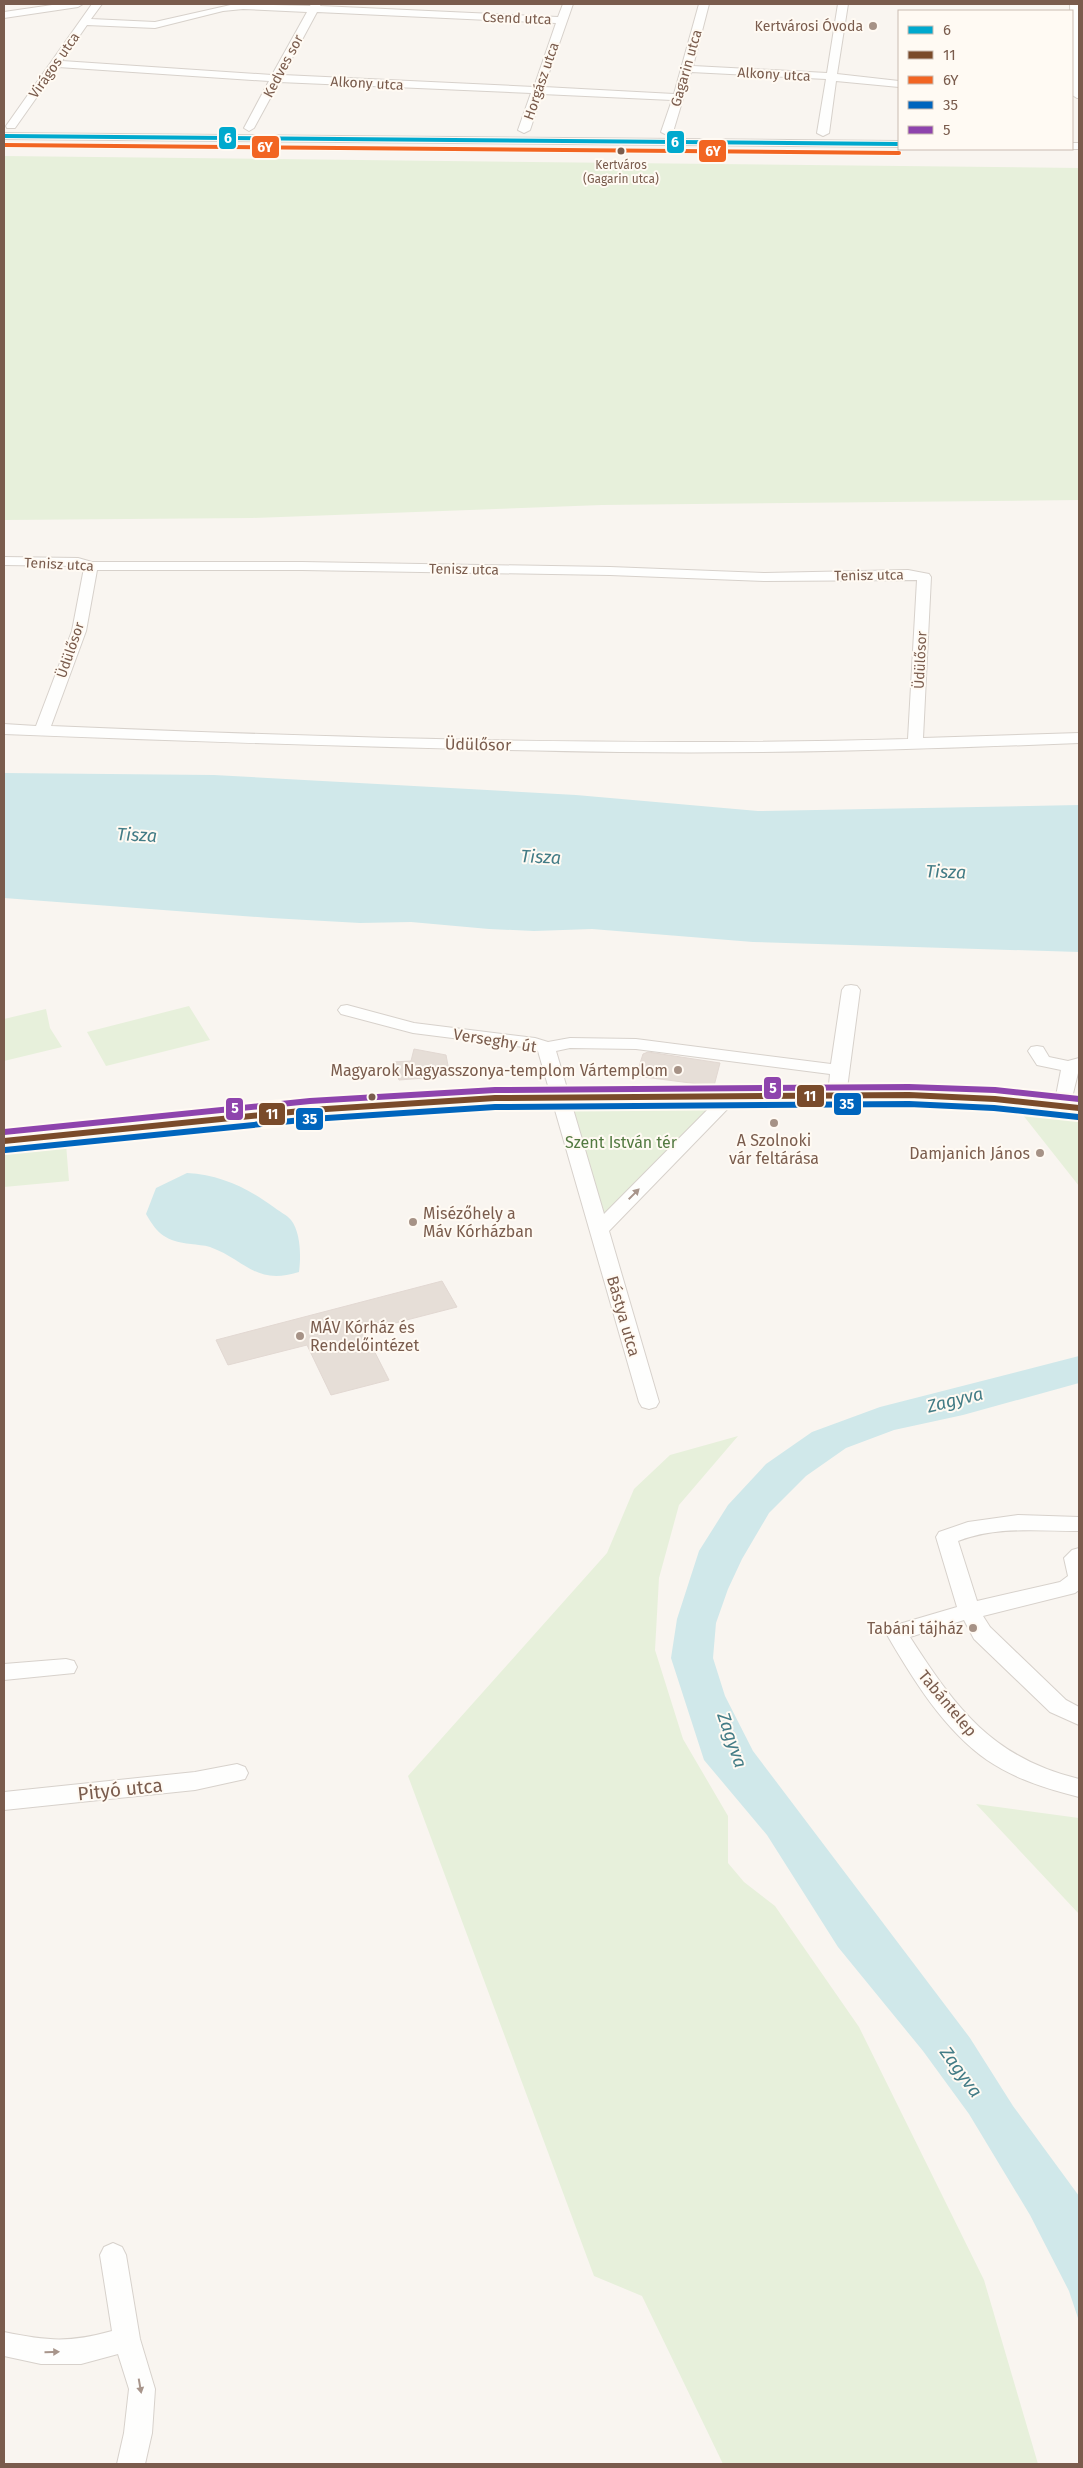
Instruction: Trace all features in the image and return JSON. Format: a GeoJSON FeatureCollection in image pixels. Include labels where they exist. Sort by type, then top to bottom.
{"type":"FeatureCollection","features":[{"type":"Feature","properties":{"kind":"main road"},"geometry":{"type":"LineString","coordinates":[[4,1140],[311,1110],[415,1102],[561,1097],[866,1096],[1012,1100],[1071,1107]]}},
{"type":"Feature","properties":{"kind":"street"},"geometry":{"type":"LineString","coordinates":[[4,15],[78,4]]}},
{"type":"Feature","properties":{"kind":"street","name":"Virágos utca"},"geometry":{"type":"LineString","coordinates":[[7,126],[98,4]]}},
{"type":"Feature","properties":{"kind":"street","name":"Horgász utca"},"geometry":{"type":"LineString","coordinates":[[524,130],[568,4]]}},
{"type":"Feature","properties":{"kind":"street","name":"Gagarin utca"},"geometry":{"type":"LineString","coordinates":[[667,132],[687,70],[704,4]]}},
{"type":"Feature","properties":{"kind":"street"},"geometry":{"type":"LineString","coordinates":[[823,133],[843,4]]}},
{"type":"Feature","properties":{"kind":"street"},"geometry":{"type":"LineString","coordinates":[[1075,4],[1076,95]]}},
{"type":"Feature","properties":{"kind":"street","name":"Csend utca"},"geometry":{"type":"LineString","coordinates":[[85,22],[155,25],[233,6],[315,7],[562,20]]}},
{"type":"Feature","properties":{"kind":"street","name":"Kedves sor"},"geometry":{"type":"LineString","coordinates":[[249,128],[315,7]]}},
{"type":"Feature","properties":{"kind":"street","name":"Alkony utca"},"geometry":{"type":"LineString","coordinates":[[55,64],[276,79],[679,97]]}},
{"type":"Feature","properties":{"kind":"street","name":"Alkony utca"},"geometry":{"type":"LineString","coordinates":[[687,70],[832,76],[898,84]]}},
{"type":"Feature","properties":{"kind":"street"},"geometry":{"type":"LineString","coordinates":[[7,126],[898,134]]}},
{"type":"Feature","properties":{"kind":"street"},"geometry":{"type":"LineString","coordinates":[[4,136],[898,144]]}},
{"type":"Feature","properties":{"kind":"street","name":"Tenisz utca"},"geometry":{"type":"LineString","coordinates":[[4,561],[78,562],[91,566],[302,566],[610,571],[765,577],[908,574],[924,577]]}},
{"type":"Feature","properties":{"kind":"street","name":"Üdülősor"},"geometry":{"type":"LineString","coordinates":[[41,732],[79,632],[91,566]]}},
{"type":"Feature","properties":{"kind":"street","name":"Üdülősor"},"geometry":{"type":"LineString","coordinates":[[915,743],[924,577]]}},
{"type":"Feature","properties":{"kind":"street","name":"Üdülősor"},"geometry":{"type":"LineString","coordinates":[[4,729],[41,732],[621,747],[915,743],[1079,738]]}},
{"type":"Feature","properties":{"kind":"street"},"geometry":{"type":"LineString","coordinates":[[837,1096],[838,1070],[851,990]]}},
{"type":"Feature","properties":{"kind":"street","name":"Verseghy út"},"geometry":{"type":"LineString","coordinates":[[347,1010],[414,1028],[535,1043],[546,1048],[561,1097]]}},
{"type":"Feature","properties":{"kind":"street"},"geometry":{"type":"LineString","coordinates":[[546,1048],[570,1043],[636,1044],[838,1070]]}},
{"type":"Feature","properties":{"kind":"street"},"geometry":{"type":"LineString","coordinates":[[1037,1052],[1042,1061],[1075,1065],[1071,1107]]}},
{"type":"Feature","properties":{"kind":"street"},"geometry":{"type":"LineString","coordinates":[[561,1097],[600,1229],[731,1096]]}},
{"type":"Feature","properties":{"kind":"street","name":"Bástya utca"},"geometry":{"type":"LineString","coordinates":[[600,1229],[649,1402]]}},
{"type":"Feature","properties":{"kind":"street"},"geometry":{"type":"LineString","coordinates":[[1079,1524],[1018,1522],[968,1530],[946,1537],[969,1611],[982,1633],[1020,1670],[1043,1689],[1058,1706],[1079,1717]]}},
{"type":"Feature","properties":{"kind":"street","name":"Tabántelep"},"geometry":{"type":"LineString","coordinates":[[1079,1555],[1075,1558],[1079,1579],[1073,1594],[969,1611],[897,1633],[914,1662],[953,1713],[993,1753],[1025,1771],[1056,1783],[1079,1788]]}},
{"type":"Feature","properties":{"kind":"street"},"geometry":{"type":"LineString","coordinates":[[4,1672],[66,1667]]}},
{"type":"Feature","properties":{"kind":"street","name":"Pityó utca"},"geometry":{"type":"LineString","coordinates":[[4,1801],[195,1781],[237,1773]]}},
{"type":"Feature","properties":{"kind":"street"},"geometry":{"type":"LineString","coordinates":[[113,2255],[127,2339],[142,2389],[138,2434],[131,2464]]}},
{"type":"Feature","properties":{"kind":"street"},"geometry":{"type":"LineString","coordinates":[[4,2344],[42,2352],[81,2352],[127,2339]]}},
{"type":"Feature","properties":{"kind":"green space"},"geometry":{"type":"Polygon","coordinates":[[[4,156],[1079,168],[1079,500],[602,505],[252,518],[4,520],[4,156]]]}},
{"type":"Feature","properties":{"kind":"green space"},"geometry":{"type":"Polygon","coordinates":[[[189,1006],[210,1040],[106,1066],[87,1032],[189,1006]]]}},
{"type":"Feature","properties":{"kind":"green space"},"geometry":{"type":"Polygon","coordinates":[[[46,1009],[50,1028],[62,1047],[4,1061],[4,1019],[46,1009]]]}},
{"type":"Feature","properties":{"kind":"green space","name":"Szent István tér"},"geometry":{"type":"Polygon","coordinates":[[[731,1096],[600,1229],[561,1097],[731,1096]]]}},
{"type":"Feature","properties":{"kind":"green space"},"geometry":{"type":"Polygon","coordinates":[[[1011,1100],[1079,1108],[1079,1186],[1011,1100]]]}},
{"type":"Feature","properties":{"kind":"green space"},"geometry":{"type":"Polygon","coordinates":[[[66,1144],[69,1181],[4,1187],[4,1150],[66,1144]]]}},
{"type":"Feature","properties":{"kind":"green space"},"geometry":{"type":"Polygon","coordinates":[[[738,1436],[679,1505],[659,1578],[655,1650],[683,1739],[728,1816],[728,1863],[744,1882],[775,1906],[859,2027],[984,2280],[1038,2464],[723,2464],[642,2296],[594,2276],[408,1776],[607,1553],[634,1489],[670,1455],[738,1436]]]}},
{"type":"Feature","properties":{"kind":"green space"},"geometry":{"type":"Polygon","coordinates":[[[976,1804],[1079,1818],[1079,1914],[976,1804]]]}},
{"type":"Feature","properties":{"kind":"water","name":"Tisza"},"geometry":{"type":"Polygon","coordinates":[[[4,773],[214,775],[576,795],[758,811],[1079,805],[1079,952],[753,942],[592,929],[534,931],[411,922],[360,923],[4,898],[4,773]]]}},
{"type":"Feature","properties":{"kind":"water"},"geometry":{"type":"Polygon","coordinates":[[[187,1173],[211,1176],[234,1184],[255,1194],[289,1218],[297,1232],[300,1252],[299,1272],[272,1276],[261,1274],[210,1247],[175,1241],[159,1232],[146,1214],[156,1188],[187,1173]]]}},
{"type":"Feature","properties":{"kind":"water","name":"Zagyva"},"geometry":{"type":"Polygon","coordinates":[[[1079,1356],[1079,1383],[963,1415],[894,1430],[846,1448],[806,1476],[769,1513],[742,1559],[728,1589],[716,1623],[713,1658],[725,1696],[753,1751],[970,2038],[1013,2106],[1079,2196],[1079,2321],[1069,2291],[1030,2215],[969,2114],[923,2051],[838,1947],[767,1835],[704,1760],[671,1658],[677,1619],[699,1551],[728,1505],[766,1464],[812,1432],[880,1407],[1079,1356]]]}},
{"type":"Feature","properties":{"kind":"building"},"geometry":{"type":"Polygon","coordinates":[[[414,1049],[446,1055],[450,1076],[399,1080],[393,1062],[411,1061],[414,1049]]]}},
{"type":"Feature","properties":{"kind":"building","name":"Magyarok Nagyasszonya-templom Vártemplom"},"geometry":{"type":"Polygon","coordinates":[[[648,1052],[720,1063],[714,1086],[636,1076],[643,1054],[648,1052]]]}},
{"type":"Feature","properties":{"kind":"building","name":"MÁV Kórház és Rendelőintézet"},"geometry":{"type":"Polygon","coordinates":[[[442,1281],[457,1307],[364,1331],[389,1380],[331,1395],[307,1345],[228,1365],[216,1340],[442,1281]]]}},
{"type":"Feature","properties":{"kind":"transit line","name":"6"},"geometry":{"type":"LineString","coordinates":[[4,136],[898,144]]}},
{"type":"Feature","properties":{"kind":"transit line","name":"6Y"},"geometry":{"type":"LineString","coordinates":[[4,145],[899,153]]}},
{"type":"Feature","properties":{"kind":"transit line","name":"5"},"geometry":{"type":"LineString","coordinates":[[4,1132],[310,1101],[495,1090],[909,1087],[995,1090],[1079,1099]]}},
{"type":"Feature","properties":{"kind":"transit line","name":"11"},"geometry":{"type":"LineString","coordinates":[[4,1141],[311,1110],[495,1098],[909,1095],[995,1099],[1079,1108]]}},
{"type":"Feature","properties":{"kind":"transit line","name":"35"},"geometry":{"type":"LineString","coordinates":[[5,1150],[312,1119],[495,1107],[909,1104],[994,1108],[1078,1117]]}},
{"type":"Feature","properties":{"kind":"place","name":"Kertvárosi Óvoda"},"geometry":{"type":"Point","coordinates":[873,26]}},
{"type":"Feature","properties":{"kind":"place","name":"Kertváros (Gagarin utca)"},"geometry":{"type":"Point","coordinates":[621,151]}},
{"type":"Feature","properties":{"kind":"place","name":"Magyarok Nagyasszonya-templom Vártemplom"},"geometry":{"type":"Point","coordinates":[678,1070]}},
{"type":"Feature","properties":{"kind":"place","name":"A Szolnoki vár feltárása"},"geometry":{"type":"Point","coordinates":[774,1123]}},
{"type":"Feature","properties":{"kind":"place","name":"Damjanich János"},"geometry":{"type":"Point","coordinates":[1040,1153]}},
{"type":"Feature","properties":{"kind":"place","name":"Misézőhely a Máv Kórházban"},"geometry":{"type":"Point","coordinates":[413,1222]}},
{"type":"Feature","properties":{"kind":"place","name":"MÁV Kórház és Rendelőintézet"},"geometry":{"type":"Point","coordinates":[300,1336]}},
{"type":"Feature","properties":{"kind":"place","name":"Tabáni tájház"},"geometry":{"type":"Point","coordinates":[973,1628]}}]}
